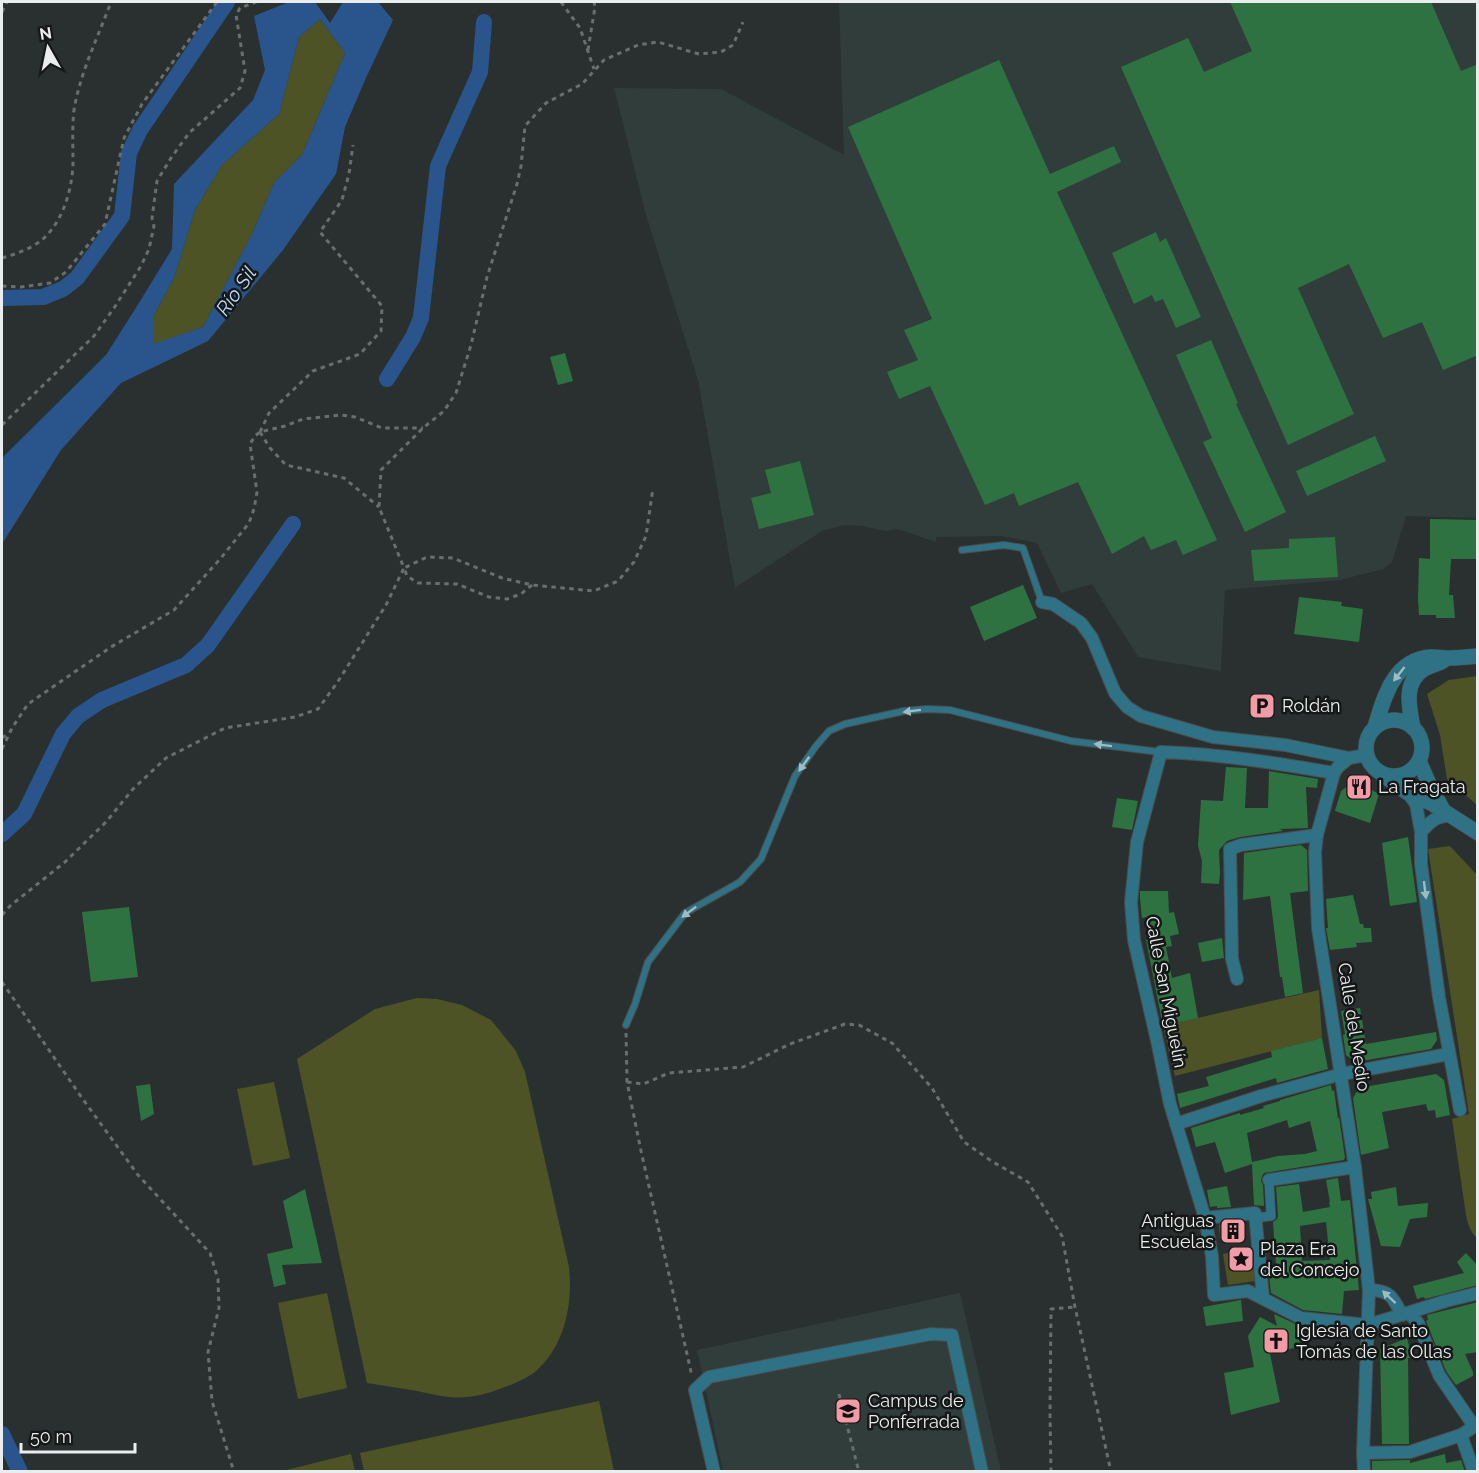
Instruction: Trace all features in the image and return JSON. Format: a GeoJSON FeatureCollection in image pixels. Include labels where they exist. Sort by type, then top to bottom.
{"type":"FeatureCollection","features":[{"type":"Feature","properties":{"kind":"street"},"geometry":{"type":"LineString","coordinates":[[1042,602],[1053,604],[1081,623],[1092,638],[1114,693],[1141,716],[1213,737],[1286,745],[1349,758],[1367,755]]}},
{"type":"Feature","properties":{"kind":"street"},"geometry":{"type":"LineString","coordinates":[[1478,657],[1430,657],[1412,661],[1399,670],[1367,741],[1367,755],[1374,768],[1408,793],[1442,810],[1478,833]]}},
{"type":"Feature","properties":{"kind":"street"},"geometry":{"type":"LineString","coordinates":[[1413,728],[1409,690],[1414,677],[1425,669],[1451,658]]}},
{"type":"Feature","properties":{"kind":"street"},"geometry":{"type":"LineString","coordinates":[[1375,727],[1388,721],[1404,722],[1413,728],[1421,740],[1422,750],[1419,761],[1411,770],[1397,776],[1381,773]]}},
{"type":"Feature","properties":{"kind":"street"},"geometry":{"type":"LineString","coordinates":[[1161,752],[1199,753],[1334,772],[1349,758]]}},
{"type":"Feature","properties":{"kind":"street","name":"Calle San Miguelín"},"geometry":{"type":"LineString","coordinates":[[1161,752],[1137,842],[1131,902],[1134,940],[1170,1104],[1204,1218]]}},
{"type":"Feature","properties":{"kind":"street"},"geometry":{"type":"LineString","coordinates":[[1419,761],[1442,810]]}},
{"type":"Feature","properties":{"kind":"street","name":"Calle del Medio"},"geometry":{"type":"LineString","coordinates":[[1334,772],[1317,835],[1315,852],[1318,928],[1342,1074],[1369,1290],[1364,1472]]}},
{"type":"Feature","properties":{"kind":"street"},"geometry":{"type":"LineString","coordinates":[[1408,793],[1416,804],[1421,832]]}},
{"type":"Feature","properties":{"kind":"street"},"geometry":{"type":"LineString","coordinates":[[1442,810],[1427,808],[1423,817],[1421,864],[1439,998],[1460,1110]]}},
{"type":"Feature","properties":{"kind":"street"},"geometry":{"type":"LineString","coordinates":[[1421,832],[1431,820],[1438,817],[1442,810]]}},
{"type":"Feature","properties":{"kind":"street"},"geometry":{"type":"LineString","coordinates":[[1237,979],[1232,959],[1230,849],[1241,845],[1317,835]]}},
{"type":"Feature","properties":{"kind":"street"},"geometry":{"type":"LineString","coordinates":[[1176,1124],[1261,1096],[1342,1074],[1449,1054]]}},
{"type":"Feature","properties":{"kind":"street"},"geometry":{"type":"LineString","coordinates":[[1255,1218],[1271,1216],[1269,1180],[1355,1167]]}},
{"type":"Feature","properties":{"kind":"street"},"geometry":{"type":"LineString","coordinates":[[1263,1298],[1255,1213],[1204,1218],[1212,1256],[1214,1295],[1248,1291],[1301,1318],[1368,1325],[1446,1300],[1478,1293]]}},
{"type":"Feature","properties":{"kind":"street"},"geometry":{"type":"LineString","coordinates":[[1364,1453],[1410,1452],[1461,1435],[1476,1425],[1439,1375],[1418,1323],[1405,1314],[1393,1298],[1382,1290],[1369,1290]]}},
{"type":"Feature","properties":{"kind":"street"},"geometry":{"type":"LineString","coordinates":[[714,1472],[695,1389],[709,1377],[931,1334],[952,1335],[982,1472]]}},
{"type":"Feature","properties":{"kind":"street"},"geometry":{"type":"LineString","coordinates":[[1461,1435],[1474,1472]]}},
{"type":"Feature","properties":{"kind":"lane"},"geometry":{"type":"LineString","coordinates":[[962,550],[1004,545],[1023,548],[1042,602]]}},
{"type":"Feature","properties":{"kind":"lane"},"geometry":{"type":"LineString","coordinates":[[626,1025],[636,1004],[648,962],[685,913],[740,882],[761,859],[795,776],[829,731],[845,724],[904,711],[950,710],[1071,741],[1161,752]]}},
{"type":"Feature","properties":{"kind":"path"},"geometry":{"type":"LineString","coordinates":[[2,12],[7,2]]}},
{"type":"Feature","properties":{"kind":"path"},"geometry":{"type":"LineString","coordinates":[[2,258],[27,249],[42,239],[62,211],[70,189],[74,111],[79,87],[111,2]]}},
{"type":"Feature","properties":{"kind":"path"},"geometry":{"type":"LineString","coordinates":[[2,286],[21,287],[50,283],[66,272],[105,224],[123,138],[142,104],[217,2]]}},
{"type":"Feature","properties":{"kind":"path"},"geometry":{"type":"LineString","coordinates":[[2,425],[94,336],[141,266],[149,249],[152,234],[157,181],[189,133],[240,88],[245,71],[236,15],[240,8],[256,2]]}},
{"type":"Feature","properties":{"kind":"path"},"geometry":{"type":"LineString","coordinates":[[561,2],[580,28],[594,69]]}},
{"type":"Feature","properties":{"kind":"path"},"geometry":{"type":"LineString","coordinates":[[588,52],[594,2]]}},
{"type":"Feature","properties":{"kind":"path"},"geometry":{"type":"LineString","coordinates":[[532,585],[521,594],[507,599],[489,597],[457,584],[418,583],[407,576],[379,507],[381,470],[423,428],[444,411],[456,393],[471,345],[487,277],[517,184],[525,126],[546,103],[582,84],[604,60],[639,45],[658,42],[699,54],[721,52],[733,45],[743,22]]}},
{"type":"Feature","properties":{"kind":"path"},"geometry":{"type":"LineString","coordinates":[[260,432],[269,413],[313,371],[360,354],[381,331],[382,306],[320,232],[342,200],[353,145]]}},
{"type":"Feature","properties":{"kind":"path"},"geometry":{"type":"LineString","coordinates":[[2,749],[28,704],[111,647],[174,610],[221,558],[249,523],[254,509],[257,492],[250,444],[260,432],[303,419],[341,415],[355,417],[382,428],[423,428]]}},
{"type":"Feature","properties":{"kind":"path"},"geometry":{"type":"LineString","coordinates":[[260,432],[270,448],[286,465],[344,478],[379,507]]}},
{"type":"Feature","properties":{"kind":"path"},"geometry":{"type":"LineString","coordinates":[[2,915],[65,862],[106,822],[133,789],[166,758],[225,728],[295,717],[318,709],[386,605],[404,568],[427,557],[453,558],[502,578],[532,585],[594,591],[618,581],[634,562],[646,536],[652,489]]}},
{"type":"Feature","properties":{"kind":"path"},"geometry":{"type":"LineString","coordinates":[[2,738],[10,732]]}},
{"type":"Feature","properties":{"kind":"path"},"geometry":{"type":"LineString","coordinates":[[2,982],[138,1175],[210,1253],[218,1279],[219,1308],[208,1352],[212,1401],[234,1472]]}},
{"type":"Feature","properties":{"kind":"path"},"geometry":{"type":"LineString","coordinates":[[627,1082],[643,1084],[669,1072],[743,1067],[790,1044],[844,1024],[859,1025],[892,1043],[932,1088],[964,1142],[1028,1182],[1062,1236],[1111,1472]]}},
{"type":"Feature","properties":{"kind":"path"},"geometry":{"type":"LineString","coordinates":[[626,1025],[627,1082],[695,1389]]}},
{"type":"Feature","properties":{"kind":"path"},"geometry":{"type":"LineString","coordinates":[[1052,1472],[1051,1309],[1075,1307]]}},
{"type":"Feature","properties":{"kind":"path"},"geometry":{"type":"LineString","coordinates":[[839,1394],[859,1472]]}},
{"type":"Feature","properties":{"kind":"shaded area"},"geometry":{"type":"Polygon","coordinates":[[[839,2],[1477,2],[1477,518],[1406,516],[1392,562],[1383,569],[1340,580],[1225,590],[1221,671],[1138,657],[1092,584],[1061,593],[1037,543],[1001,536],[936,537],[936,542],[898,529],[886,531],[844,525],[822,531],[735,588],[698,380],[646,215],[614,88],[721,89],[844,155],[839,2]]]}},
{"type":"Feature","properties":{"kind":"shaded area","name":"Campus de Ponferrada"},"geometry":{"type":"Polygon","coordinates":[[[960,1293],[1001,1471],[723,1471],[697,1350],[960,1293]]]}},
{"type":"Feature","properties":{"kind":"green space"},"geometry":{"type":"Polygon","coordinates":[[[320,19],[345,53],[302,155],[274,183],[252,234],[203,327],[153,345],[153,317],[174,278],[195,210],[221,166],[279,114],[299,37],[320,19]]]}},
{"type":"Feature","properties":{"kind":"green space"},"geometry":{"type":"Polygon","coordinates":[[[1478,676],[1477,805],[1447,779],[1440,735],[1427,694],[1449,680],[1478,676]]]}},
{"type":"Feature","properties":{"kind":"green space"},"geometry":{"type":"Polygon","coordinates":[[[1450,846],[1477,875],[1477,1238],[1471,1230],[1466,1215],[1452,1119],[1469,1114],[1428,849],[1450,846]]]}},
{"type":"Feature","properties":{"kind":"green space"},"geometry":{"type":"Polygon","coordinates":[[[1319,990],[1322,1038],[1175,1076],[1163,1026],[1319,990]]]}},
{"type":"Feature","properties":{"kind":"green space"},"geometry":{"type":"Polygon","coordinates":[[[417,998],[437,999],[462,1005],[491,1020],[516,1051],[525,1072],[569,1267],[570,1295],[565,1324],[554,1350],[545,1362],[528,1377],[489,1393],[469,1397],[445,1397],[367,1383],[297,1059],[375,1009],[417,998]]]}},
{"type":"Feature","properties":{"kind":"green space"},"geometry":{"type":"Polygon","coordinates":[[[274,1082],[290,1158],[253,1166],[237,1089],[274,1082]]]}},
{"type":"Feature","properties":{"kind":"green space"},"geometry":{"type":"Polygon","coordinates":[[[1251,1249],[1255,1281],[1228,1285],[1223,1254],[1251,1249]]]}},
{"type":"Feature","properties":{"kind":"green space"},"geometry":{"type":"Polygon","coordinates":[[[327,1293],[347,1388],[298,1399],[278,1303],[327,1293]]]}},
{"type":"Feature","properties":{"kind":"green space"},"geometry":{"type":"Polygon","coordinates":[[[599,1401],[614,1471],[364,1471],[360,1453],[599,1401]]]}},
{"type":"Feature","properties":{"kind":"green space"},"geometry":{"type":"Polygon","coordinates":[[[351,1454],[355,1471],[282,1471],[351,1454]]]}},
{"type":"Feature","properties":{"kind":"water","name":"Río Sil"},"geometry":{"type":"Polygon","coordinates":[[[289,2],[315,2],[330,23],[343,2],[378,2],[393,20],[345,127],[336,174],[283,250],[208,341],[121,383],[61,450],[2,544],[2,458],[106,355],[172,249],[174,184],[253,100],[265,70],[254,16],[289,2]],[[320,19],[299,37],[279,114],[221,166],[195,210],[174,278],[153,317],[153,344],[203,327],[252,234],[274,183],[302,155],[345,53],[320,19]]]}},
{"type":"Feature","properties":{"kind":"building"},"geometry":{"type":"Polygon","coordinates":[[[1230,2],[1431,2],[1461,71],[1478,64],[1478,355],[1443,370],[1422,322],[1383,338],[1349,264],[1298,288],[1354,414],[1288,445],[1121,67],[1188,38],[1204,72],[1252,51],[1230,2]]]}},
{"type":"Feature","properties":{"kind":"building"},"geometry":{"type":"Polygon","coordinates":[[[999,60],[1050,174],[1114,146],[1121,162],[1057,192],[1217,540],[1183,555],[1176,540],[1151,550],[1144,536],[1112,554],[1078,482],[1019,506],[1014,493],[985,505],[930,386],[899,399],[887,372],[918,360],[904,330],[932,319],[848,127],[999,60]]]}},
{"type":"Feature","properties":{"kind":"building"},"geometry":{"type":"Polygon","coordinates":[[[1156,232],[1160,242],[1166,238],[1201,317],[1176,328],[1163,299],[1155,302],[1152,295],[1134,304],[1112,253],[1156,232]]]}},
{"type":"Feature","properties":{"kind":"building"},"geometry":{"type":"Polygon","coordinates":[[[1211,340],[1238,403],[1236,404],[1286,512],[1245,532],[1203,442],[1212,438],[1176,355],[1211,340]]]}},
{"type":"Feature","properties":{"kind":"building"},"geometry":{"type":"Polygon","coordinates":[[[565,353],[573,381],[558,385],[550,357],[565,353]]]}},
{"type":"Feature","properties":{"kind":"building"},"geometry":{"type":"Polygon","coordinates":[[[1375,436],[1386,461],[1307,496],[1296,471],[1375,436]]]}},
{"type":"Feature","properties":{"kind":"building"},"geometry":{"type":"Polygon","coordinates":[[[800,461],[814,515],[759,529],[751,498],[771,493],[765,470],[800,461]]]}},
{"type":"Feature","properties":{"kind":"building"},"geometry":{"type":"Polygon","coordinates":[[[1430,519],[1478,520],[1478,559],[1451,559],[1449,595],[1453,595],[1455,618],[1419,615],[1419,558],[1430,559],[1430,519]]]}},
{"type":"Feature","properties":{"kind":"building"},"geometry":{"type":"Polygon","coordinates":[[[1335,537],[1338,577],[1254,581],[1251,550],[1289,548],[1289,539],[1335,537]]]}},
{"type":"Feature","properties":{"kind":"building"},"geometry":{"type":"Polygon","coordinates":[[[1023,585],[1037,618],[984,641],[970,607],[1023,585]]]}},
{"type":"Feature","properties":{"kind":"building"},"geometry":{"type":"Polygon","coordinates":[[[1299,597],[1342,602],[1341,606],[1363,609],[1359,642],[1294,634],[1299,597]]]}},
{"type":"Feature","properties":{"kind":"building"},"geometry":{"type":"Polygon","coordinates":[[[1226,767],[1247,768],[1245,808],[1268,808],[1269,771],[1318,779],[1317,788],[1306,787],[1308,828],[1280,829],[1283,831],[1227,841],[1219,850],[1219,884],[1201,883],[1202,861],[1198,846],[1201,800],[1223,801],[1226,767]]]}},
{"type":"Feature","properties":{"kind":"building"},"geometry":{"type":"Polygon","coordinates":[[[1355,781],[1379,794],[1370,823],[1335,811],[1341,791],[1355,781]]]}},
{"type":"Feature","properties":{"kind":"building"},"geometry":{"type":"Polygon","coordinates":[[[1117,798],[1138,801],[1132,830],[1112,827],[1117,798]]]}},
{"type":"Feature","properties":{"kind":"building"},"geometry":{"type":"Polygon","coordinates":[[[1408,837],[1417,902],[1390,906],[1382,843],[1408,837]]]}},
{"type":"Feature","properties":{"kind":"building"},"geometry":{"type":"Polygon","coordinates":[[[1301,845],[1307,850],[1308,891],[1290,893],[1303,993],[1285,997],[1282,977],[1280,977],[1270,896],[1243,900],[1244,853],[1301,845]]]}},
{"type":"Feature","properties":{"kind":"building"},"geometry":{"type":"Polygon","coordinates":[[[1140,891],[1168,891],[1169,913],[1174,912],[1179,934],[1170,936],[1172,946],[1166,947],[1172,978],[1190,973],[1198,1018],[1163,1026],[1146,940],[1153,939],[1148,917],[1142,918],[1140,891]]]}},
{"type":"Feature","properties":{"kind":"building"},"geometry":{"type":"Polygon","coordinates":[[[1353,895],[1360,924],[1363,924],[1364,928],[1371,928],[1372,942],[1356,943],[1357,947],[1330,950],[1326,928],[1328,928],[1326,899],[1353,895]]]}},
{"type":"Feature","properties":{"kind":"building"},"geometry":{"type":"Polygon","coordinates":[[[129,907],[138,977],[91,982],[82,912],[129,907]]]}},
{"type":"Feature","properties":{"kind":"building"},"geometry":{"type":"Polygon","coordinates":[[[1222,938],[1224,958],[1202,962],[1198,943],[1222,938]]]}},
{"type":"Feature","properties":{"kind":"building"},"geometry":{"type":"Polygon","coordinates":[[[1360,1008],[1366,1044],[1436,1032],[1437,1040],[1431,1049],[1356,1062],[1346,1055],[1341,1011],[1360,1008]]]}},
{"type":"Feature","properties":{"kind":"building"},"geometry":{"type":"Polygon","coordinates":[[[1322,1038],[1328,1069],[1277,1083],[1276,1078],[1180,1108],[1177,1094],[1209,1086],[1206,1077],[1272,1057],[1271,1051],[1322,1038]]]}},
{"type":"Feature","properties":{"kind":"building"},"geometry":{"type":"Polygon","coordinates":[[[1436,1074],[1444,1080],[1450,1115],[1436,1118],[1435,1110],[1428,1111],[1426,1104],[1382,1112],[1389,1148],[1361,1155],[1353,1098],[1359,1088],[1436,1074]]]}},
{"type":"Feature","properties":{"kind":"building"},"geometry":{"type":"Polygon","coordinates":[[[150,1084],[154,1114],[141,1121],[136,1086],[150,1084]]]}},
{"type":"Feature","properties":{"kind":"building"},"geometry":{"type":"Polygon","coordinates":[[[1331,1085],[1332,1091],[1334,1090],[1345,1158],[1264,1173],[1261,1181],[1264,1206],[1254,1205],[1252,1164],[1225,1173],[1215,1142],[1196,1147],[1191,1128],[1264,1108],[1263,1106],[1331,1085]],[[1287,1120],[1247,1133],[1252,1162],[1317,1151],[1310,1121],[1289,1128],[1287,1120]]]}},
{"type":"Feature","properties":{"kind":"building"},"geometry":{"type":"Polygon","coordinates":[[[1338,1178],[1341,1201],[1350,1200],[1359,1290],[1344,1291],[1342,1314],[1303,1310],[1271,1293],[1268,1265],[1276,1264],[1273,1222],[1278,1216],[1276,1187],[1299,1184],[1303,1212],[1330,1207],[1326,1180],[1338,1178]],[[1326,1222],[1300,1226],[1302,1261],[1330,1260],[1326,1222]]]}},
{"type":"Feature","properties":{"kind":"building"},"geometry":{"type":"Polygon","coordinates":[[[1227,1186],[1231,1207],[1210,1207],[1207,1190],[1227,1186]]]}},
{"type":"Feature","properties":{"kind":"building"},"geometry":{"type":"Polygon","coordinates":[[[1396,1187],[1398,1206],[1428,1203],[1427,1217],[1410,1219],[1400,1247],[1381,1246],[1368,1199],[1372,1199],[1371,1192],[1396,1187]]]}},
{"type":"Feature","properties":{"kind":"building"},"geometry":{"type":"Polygon","coordinates":[[[305,1189],[322,1263],[282,1265],[286,1284],[274,1287],[267,1254],[293,1248],[283,1201],[305,1189]]]}},
{"type":"Feature","properties":{"kind":"building","name":"Antiguas Escuelas"},"geometry":{"type":"Polygon","coordinates":[[[1235,1223],[1238,1238],[1220,1239],[1219,1225],[1235,1223]]]}},
{"type":"Feature","properties":{"kind":"building"},"geometry":{"type":"Polygon","coordinates":[[[1466,1253],[1478,1266],[1478,1285],[1417,1299],[1413,1286],[1464,1273],[1457,1262],[1466,1253]]]}},
{"type":"Feature","properties":{"kind":"building"},"geometry":{"type":"Polygon","coordinates":[[[1241,1300],[1243,1321],[1206,1326],[1203,1307],[1241,1300]]]}},
{"type":"Feature","properties":{"kind":"building"},"geometry":{"type":"Polygon","coordinates":[[[1478,1302],[1478,1352],[1465,1354],[1473,1376],[1456,1385],[1446,1371],[1426,1321],[1428,1320],[1427,1315],[1478,1302]]]}},
{"type":"Feature","properties":{"kind":"building"},"geometry":{"type":"Polygon","coordinates":[[[1274,1314],[1300,1326],[1303,1346],[1270,1354],[1280,1402],[1231,1415],[1224,1373],[1254,1367],[1248,1336],[1260,1317],[1277,1326],[1274,1314]]]}},
{"type":"Feature","properties":{"kind":"building"},"geometry":{"type":"Polygon","coordinates":[[[1407,1338],[1412,1358],[1408,1358],[1409,1444],[1382,1444],[1380,1349],[1407,1338]]]}},
{"type":"Feature","properties":{"kind":"building"},"geometry":{"type":"Polygon","coordinates":[[[1445,1454],[1446,1463],[1461,1460],[1465,1472],[1372,1472],[1372,1461],[1410,1460],[1410,1463],[1445,1454]]]}},
{"type":"Feature","properties":{"kind":"waterway"},"geometry":{"type":"LineString","coordinates":[[2,298],[43,297],[63,289],[77,278],[122,216],[129,153],[140,130],[227,2]]}},
{"type":"Feature","properties":{"kind":"waterway"},"geometry":{"type":"LineString","coordinates":[[387,379],[413,337],[421,318],[438,166],[480,72],[484,22]]}},
{"type":"Feature","properties":{"kind":"waterway"},"geometry":{"type":"LineString","coordinates":[[2,834],[24,814],[63,734],[78,716],[102,700],[186,665],[208,645],[293,524]]}},
{"type":"Feature","properties":{"kind":"waterway"},"geometry":{"type":"LineString","coordinates":[[2,1434],[20,1472]]}},
{"type":"Feature","properties":{"kind":"place","name":"Roldán"},"geometry":{"type":"Point","coordinates":[1262,706]}},
{"type":"Feature","properties":{"kind":"place","name":"La Fragata"},"geometry":{"type":"Point","coordinates":[1359,787]}},
{"type":"Feature","properties":{"kind":"place","name":"Antiguas Escuelas"},"geometry":{"type":"Point","coordinates":[1233,1231]}},
{"type":"Feature","properties":{"kind":"place","name":"Plaza Era del Concejo"},"geometry":{"type":"Point","coordinates":[1241,1259]}},
{"type":"Feature","properties":{"kind":"place","name":"Iglesia de Santo Tomás de las Ollas"},"geometry":{"type":"Point","coordinates":[1276,1341]}},
{"type":"Feature","properties":{"kind":"place","name":"Campus de Ponferrada"},"geometry":{"type":"Point","coordinates":[848,1411]}}]}
